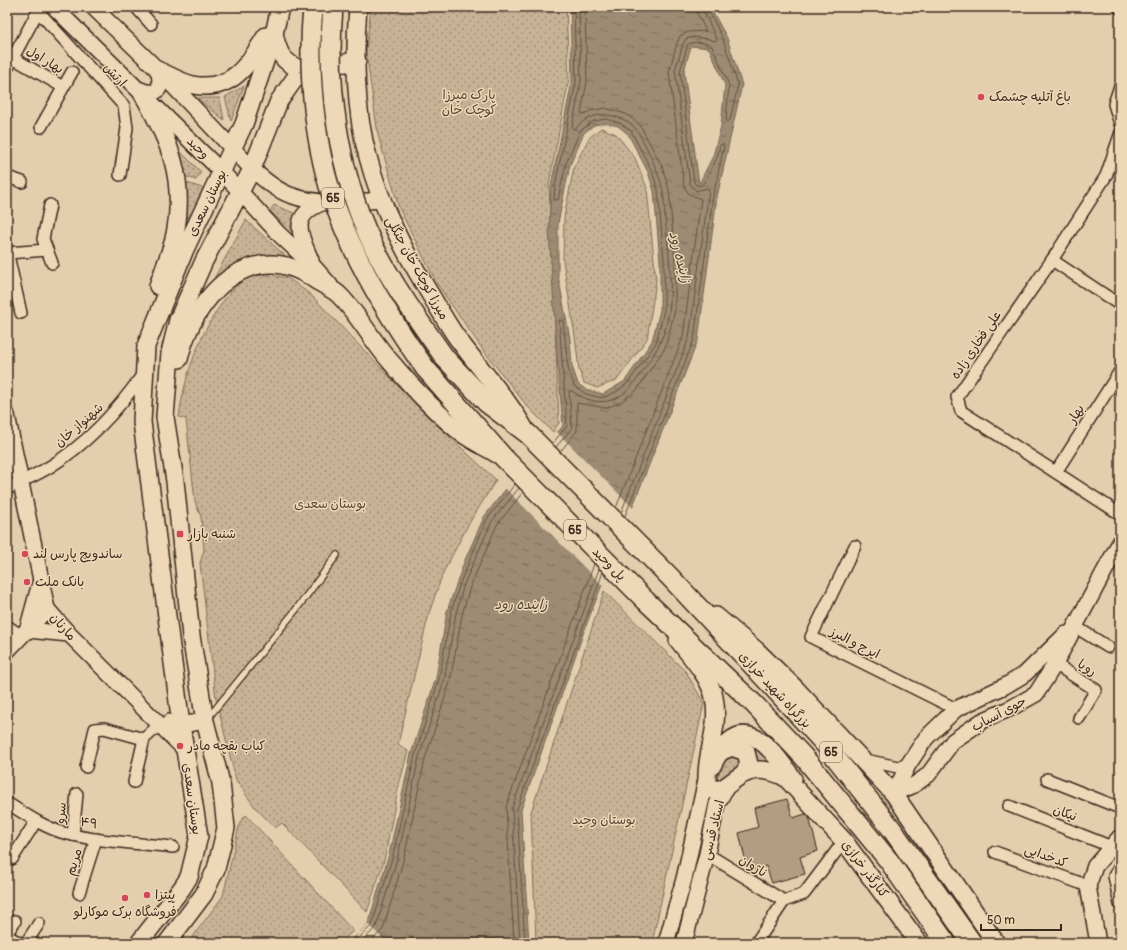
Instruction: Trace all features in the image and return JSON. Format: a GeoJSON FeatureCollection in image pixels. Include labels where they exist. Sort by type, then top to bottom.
{"type":"FeatureCollection","features":[{"type":"Feature","properties":{"kind":"highway","name":"65"},"geometry":{"type":"LineString","coordinates":[[313,7],[311,31],[311,80],[325,172],[336,208],[346,233],[374,290],[397,328],[425,368],[504,458]]}},
{"type":"Feature","properties":{"kind":"highway","name":"65"},"geometry":{"type":"LineString","coordinates":[[333,7],[330,36],[331,81],[339,134],[356,202],[373,244],[387,270],[411,310],[445,358],[487,403],[528,434],[670,577]]}},
{"type":"Feature","properties":{"kind":"highway","name":"پل وحید"},"geometry":{"type":"LineString","coordinates":[[504,458],[646,601]]}},
{"type":"Feature","properties":{"kind":"highway","name":"بزرگراه شهید خرازی"},"geometry":{"type":"LineString","coordinates":[[670,577],[824,743],[891,828],[972,943]]}},
{"type":"Feature","properties":{"kind":"highway","name":"بزرگراه شهید خرازی"},"geometry":{"type":"LineString","coordinates":[[646,601],[754,704],[803,756],[889,861],[946,943]]}},
{"type":"Feature","properties":{"kind":"highway"},"geometry":{"type":"LineString","coordinates":[[891,828],[907,838],[983,943]]}},
{"type":"Feature","properties":{"kind":"main road","name":"وحید"},"geometry":{"type":"LineString","coordinates":[[54,7],[222,172],[279,234],[314,267],[337,294]]}},
{"type":"Feature","properties":{"kind":"main road","name":"وحید"},"geometry":{"type":"LineString","coordinates":[[93,7],[159,71],[252,169],[267,182],[289,195],[322,203],[382,200]]}},
{"type":"Feature","properties":{"kind":"main road","name":"میرزا کوچک خان جنگلی"},"geometry":{"type":"LineString","coordinates":[[358,7],[356,61],[359,108],[367,156],[382,200],[407,254],[460,342],[517,415],[528,434]]}},
{"type":"Feature","properties":{"kind":"main road"},"geometry":{"type":"LineString","coordinates":[[141,91],[154,93],[158,90],[160,87],[159,71],[192,85],[207,86],[230,80],[240,73],[252,60],[279,12]]}},
{"type":"Feature","properties":{"kind":"main road","name":"بوستان سعدی"},"geometry":{"type":"LineString","coordinates":[[139,943],[189,877],[198,848],[199,836],[181,725],[142,422],[143,374],[146,346],[185,249],[244,124],[274,34],[279,12]]}},
{"type":"Feature","properties":{"kind":"main road"},"geometry":{"type":"LineString","coordinates":[[274,34],[278,49],[283,58],[301,70],[356,61]]}},
{"type":"Feature","properties":{"kind":"main road","name":"بوستان سعدی"},"geometry":{"type":"LineString","coordinates":[[167,943],[204,894],[216,869],[226,828],[221,783],[205,721],[191,636],[175,481],[165,417],[170,353],[178,320],[204,261],[252,169],[279,100],[301,70]]}},
{"type":"Feature","properties":{"kind":"main road"},"geometry":{"type":"LineString","coordinates":[[141,91],[161,125],[168,144],[179,188],[178,219],[173,241],[150,314],[146,346]]}},
{"type":"Feature","properties":{"kind":"main road"},"geometry":{"type":"LineString","coordinates":[[314,267],[300,235],[299,223],[306,212],[322,203]]}},
{"type":"Feature","properties":{"kind":"main road"},"geometry":{"type":"LineString","coordinates":[[165,417],[183,343],[201,308],[225,281],[238,272],[272,264],[290,267],[308,275],[337,294],[390,361],[425,398],[463,434],[504,458]]}},
{"type":"Feature","properties":{"kind":"main road","name":"مارنان"},"geometry":{"type":"LineString","coordinates":[[7,415],[13,486],[40,578],[47,609],[69,634],[185,750]]}},
{"type":"Feature","properties":{"kind":"main road","name":"جوی آسیاب"},"geometry":{"type":"LineString","coordinates":[[894,794],[914,785],[928,775],[953,741],[976,725],[1036,694],[1055,664],[1120,542]]}},
{"type":"Feature","properties":{"kind":"main road"},"geometry":{"type":"LineString","coordinates":[[670,577],[756,650],[865,760],[894,794],[996,943]]}},
{"type":"Feature","properties":{"kind":"main road"},"geometry":{"type":"LineString","coordinates":[[25,633],[40,578]]}},
{"type":"Feature","properties":{"kind":"main road"},"geometry":{"type":"LineString","coordinates":[[646,601],[697,664],[713,695],[716,709],[714,733],[707,775],[708,785],[713,790],[720,790],[727,786]]}},
{"type":"Feature","properties":{"kind":"main road"},"geometry":{"type":"LineString","coordinates":[[7,651],[47,609]]}},
{"type":"Feature","properties":{"kind":"main road","name":"جوی آسیاب"},"geometry":{"type":"LineString","coordinates":[[894,794],[908,764],[926,738],[956,709],[1005,686],[1024,674],[1074,626]]}},
{"type":"Feature","properties":{"kind":"main road"},"geometry":{"type":"LineString","coordinates":[[25,633],[69,634]]}},
{"type":"Feature","properties":{"kind":"main road"},"geometry":{"type":"LineString","coordinates":[[148,714],[159,719],[181,725],[205,721]]}},
{"type":"Feature","properties":{"kind":"main road"},"geometry":{"type":"LineString","coordinates":[[707,775],[727,743],[740,735],[751,735],[760,740],[782,764],[806,798]]}},
{"type":"Feature","properties":{"kind":"main road"},"geometry":{"type":"LineString","coordinates":[[720,752],[732,747],[746,752],[749,764],[744,773]]}},
{"type":"Feature","properties":{"kind":"main road"},"geometry":{"type":"LineString","coordinates":[[744,773],[753,770],[774,771],[786,778],[806,798]]}},
{"type":"Feature","properties":{"kind":"main road","name":"استاد قدسی"},"geometry":{"type":"LineString","coordinates":[[684,943],[707,854],[717,804],[727,786],[744,773]]}},
{"type":"Feature","properties":{"kind":"main road","name":"استاد قدسی"},"geometry":{"type":"LineString","coordinates":[[666,943],[684,879],[707,775]]}},
{"type":"Feature","properties":{"kind":"main road","name":"کنارگذر خرازی"},"geometry":{"type":"LineString","coordinates":[[806,798],[844,841],[919,943]]}},
{"type":"Feature","properties":{"kind":"main road"},"geometry":{"type":"LineString","coordinates":[[1098,943],[1088,886],[1095,866],[1116,842]]}},
{"type":"Feature","properties":{"kind":"street"},"geometry":{"type":"LineString","coordinates":[[136,7],[151,24]]}},
{"type":"Feature","properties":{"kind":"street","name":"ارتش"},"geometry":{"type":"LineString","coordinates":[[13,58],[38,11],[124,106],[127,128],[120,175]]}},
{"type":"Feature","properties":{"kind":"street"},"geometry":{"type":"LineString","coordinates":[[7,69],[13,58]]}},
{"type":"Feature","properties":{"kind":"street","name":"بهار اول"},"geometry":{"type":"LineString","coordinates":[[13,58],[63,87]]}},
{"type":"Feature","properties":{"kind":"street"},"geometry":{"type":"LineString","coordinates":[[41,127],[72,72]]}},
{"type":"Feature","properties":{"kind":"street"},"geometry":{"type":"LineString","coordinates":[[1120,86],[1114,104],[1120,124]]}},
{"type":"Feature","properties":{"kind":"street","name":"علی فخاری زاده"},"geometry":{"type":"LineString","coordinates":[[1120,135],[1106,176],[1052,260],[957,397],[961,411],[1120,514]]}},
{"type":"Feature","properties":{"kind":"street"},"geometry":{"type":"LineString","coordinates":[[7,177],[22,182]]}},
{"type":"Feature","properties":{"kind":"street"},"geometry":{"type":"LineString","coordinates":[[50,205],[43,239],[52,263]]}},
{"type":"Feature","properties":{"kind":"street"},"geometry":{"type":"LineString","coordinates":[[21,313],[7,252],[47,250]]}},
{"type":"Feature","properties":{"kind":"street"},"geometry":{"type":"LineString","coordinates":[[1052,260],[1120,304]]}},
{"type":"Feature","properties":{"kind":"street","name":"بهار"},"geometry":{"type":"LineString","coordinates":[[1056,472],[1120,371]]}},
{"type":"Feature","properties":{"kind":"street","name":"شهنواز خان"},"geometry":{"type":"LineString","coordinates":[[13,486],[50,466],[83,442],[113,414],[143,374]]}},
{"type":"Feature","properties":{"kind":"street","name":"ایرج و البرز"},"geometry":{"type":"LineString","coordinates":[[855,546],[811,636],[956,709]]}},
{"type":"Feature","properties":{"kind":"street"},"geometry":{"type":"LineString","coordinates":[[7,626],[25,633]]}},
{"type":"Feature","properties":{"kind":"street"},"geometry":{"type":"LineString","coordinates":[[1074,626],[1108,646]]}},
{"type":"Feature","properties":{"kind":"street","name":"رویا"},"geometry":{"type":"LineString","coordinates":[[1055,664],[1096,690],[1079,718]]}},
{"type":"Feature","properties":{"kind":"street"},"geometry":{"type":"LineString","coordinates":[[134,782],[144,739],[159,725]]}},
{"type":"Feature","properties":{"kind":"street"},"geometry":{"type":"LineString","coordinates":[[86,767],[95,729],[104,728],[144,739]]}},
{"type":"Feature","properties":{"kind":"street"},"geometry":{"type":"LineString","coordinates":[[865,760],[898,767],[908,764]]}},
{"type":"Feature","properties":{"kind":"street"},"geometry":{"type":"LineString","coordinates":[[1048,779],[1120,808]]}},
{"type":"Feature","properties":{"kind":"street","name":"سرو"},"geometry":{"type":"LineString","coordinates":[[73,835],[77,794]]}},
{"type":"Feature","properties":{"kind":"street","name":"۴۹"},"geometry":{"type":"LineString","coordinates":[[7,803],[36,821],[63,833],[96,839],[173,847]]}},
{"type":"Feature","properties":{"kind":"street","name":"نیکان"},"geometry":{"type":"LineString","coordinates":[[1009,806],[1116,842]]}},
{"type":"Feature","properties":{"kind":"street"},"geometry":{"type":"LineString","coordinates":[[12,859],[36,821]]}},
{"type":"Feature","properties":{"kind":"street","name":"مریم"},"geometry":{"type":"LineString","coordinates":[[79,893],[96,839]]}},
{"type":"Feature","properties":{"kind":"street"},"geometry":{"type":"LineString","coordinates":[[756,943],[784,901],[804,894],[844,841]]}},
{"type":"Feature","properties":{"kind":"street","name":"کدخدایی"},"geometry":{"type":"LineString","coordinates":[[996,852],[1088,886]]}},
{"type":"Feature","properties":{"kind":"street","name":"ناژوان"},"geometry":{"type":"LineString","coordinates":[[707,854],[784,901]]}},
{"type":"Feature","properties":{"kind":"street"},"geometry":{"type":"LineString","coordinates":[[1118,874],[1120,904]]}},
{"type":"Feature","properties":{"kind":"street"},"geometry":{"type":"LineString","coordinates":[[15,921],[7,935],[20,943]]}},
{"type":"Feature","properties":{"kind":"street"},"geometry":{"type":"LineString","coordinates":[[26,943],[39,923]]}},
{"type":"Feature","properties":{"kind":"lane"},"geometry":{"type":"LineString","coordinates":[[205,721],[296,611],[337,555]]}},
{"type":"Feature","properties":{"kind":"green space","name":"پارک میرزا کوچک خان"},"geometry":{"type":"Polygon","coordinates":[[[371,7],[566,7],[569,79],[549,184],[559,423],[553,432],[527,406],[483,350],[437,284],[399,208],[378,135],[366,52],[371,7]]]}},
{"type":"Feature","properties":{"kind":"green space"},"geometry":{"type":"Polygon","coordinates":[[[244,86],[231,121],[225,97],[244,86]]]}},
{"type":"Feature","properties":{"kind":"green space"},"geometry":{"type":"Polygon","coordinates":[[[197,98],[220,98],[224,120],[197,98]]]}},
{"type":"Feature","properties":{"kind":"green space"},"geometry":{"type":"Polygon","coordinates":[[[601,128],[616,134],[635,158],[647,188],[656,281],[647,339],[617,380],[597,388],[584,383],[579,370],[563,261],[564,217],[574,167],[589,138],[601,128]]]}},
{"type":"Feature","properties":{"kind":"green space"},"geometry":{"type":"Polygon","coordinates":[[[172,143],[201,172],[196,180],[184,176],[172,143]]]}},
{"type":"Feature","properties":{"kind":"green space"},"geometry":{"type":"Polygon","coordinates":[[[184,182],[202,188],[207,193],[185,234],[184,182]]]}},
{"type":"Feature","properties":{"kind":"green space"},"geometry":{"type":"Polygon","coordinates":[[[274,205],[296,214],[294,234],[270,211],[274,205]]]}},
{"type":"Feature","properties":{"kind":"green space"},"geometry":{"type":"Polygon","coordinates":[[[246,220],[293,263],[249,260],[227,268],[211,284],[246,220]]]}},
{"type":"Feature","properties":{"kind":"green space","name":"بوستان سعدی"},"geometry":{"type":"Polygon","coordinates":[[[270,275],[288,278],[311,295],[424,413],[496,480],[468,525],[443,573],[429,613],[398,744],[408,751],[398,789],[384,861],[367,912],[282,823],[275,828],[254,806],[236,780],[216,699],[200,563],[204,550],[201,517],[195,502],[186,419],[179,417],[185,384],[195,353],[209,323],[237,284],[249,277],[270,275]]]}},
{"type":"Feature","properties":{"kind":"green space","name":"بوستان وحید"},"geometry":{"type":"Polygon","coordinates":[[[604,591],[686,672],[704,703],[652,943],[536,943],[531,812],[604,591]]]}},
{"type":"Feature","properties":{"kind":"green space"},"geometry":{"type":"Polygon","coordinates":[[[750,743],[759,746],[778,767],[753,763],[750,743]]]}},
{"type":"Feature","properties":{"kind":"green space"},"geometry":{"type":"Polygon","coordinates":[[[736,756],[740,759],[740,766],[723,780],[717,779],[722,764],[728,759],[736,756]]]}},
{"type":"Feature","properties":{"kind":"green space"},"geometry":{"type":"Polygon","coordinates":[[[246,815],[353,931],[343,940],[345,943],[188,943],[223,896],[240,822],[246,815]]]}},
{"type":"Feature","properties":{"kind":"water","name":"زاینده رود"},"geometry":{"type":"Polygon","coordinates":[[[570,7],[710,7],[727,38],[742,85],[717,197],[698,340],[587,623],[521,810],[529,943],[350,943],[368,924],[389,854],[411,754],[436,678],[447,611],[464,562],[484,517],[505,490],[563,426],[549,230],[551,186],[572,81],[570,7]],[[691,46],[684,71],[699,184],[713,156],[721,126],[725,85],[709,48],[691,46]],[[606,123],[594,125],[584,133],[570,165],[558,223],[558,275],[570,339],[572,366],[578,384],[587,390],[603,394],[625,381],[652,341],[660,310],[660,261],[654,191],[648,172],[628,134],[618,126],[606,123]]]}},
{"type":"Feature","properties":{"kind":"pier"},"geometry":{"type":"Polygon","coordinates":[[[556,431],[634,509],[604,587],[504,487],[556,431]]]}},
{"type":"Feature","properties":{"kind":"pier"},"geometry":{"type":"Polygon","coordinates":[[[368,924],[387,943],[363,943],[356,936],[368,924]]]}},
{"type":"Feature","properties":{"kind":"building"},"geometry":{"type":"Polygon","coordinates":[[[787,799],[793,818],[805,814],[809,817],[818,851],[800,857],[805,874],[772,883],[766,866],[748,871],[739,833],[758,827],[754,808],[787,799]]]}},
{"type":"Feature","properties":{"kind":"tunnel"},"geometry":{"type":"LineString","coordinates":[[844,841],[894,794]]}},
{"type":"Feature","properties":{"kind":"place","name":"باغ آتلیه چشمک"},"geometry":{"type":"Point","coordinates":[981,97]}},
{"type":"Feature","properties":{"kind":"place","name":"شنبه بازار"},"geometry":{"type":"Point","coordinates":[180,534]}},
{"type":"Feature","properties":{"kind":"place","name":"ساندویچ پارس لند"},"geometry":{"type":"Point","coordinates":[25,554]}},
{"type":"Feature","properties":{"kind":"place","name":"بانک ملت"},"geometry":{"type":"Point","coordinates":[27,582]}},
{"type":"Feature","properties":{"kind":"place","name":"کباب بقچه مادر"},"geometry":{"type":"Point","coordinates":[180,746]}},
{"type":"Feature","properties":{"kind":"place","name":"پیتزا"},"geometry":{"type":"Point","coordinates":[147,895]}},
{"type":"Feature","properties":{"kind":"place","name":"فروشگاه برک موکارلو"},"geometry":{"type":"Point","coordinates":[125,898]}}]}
